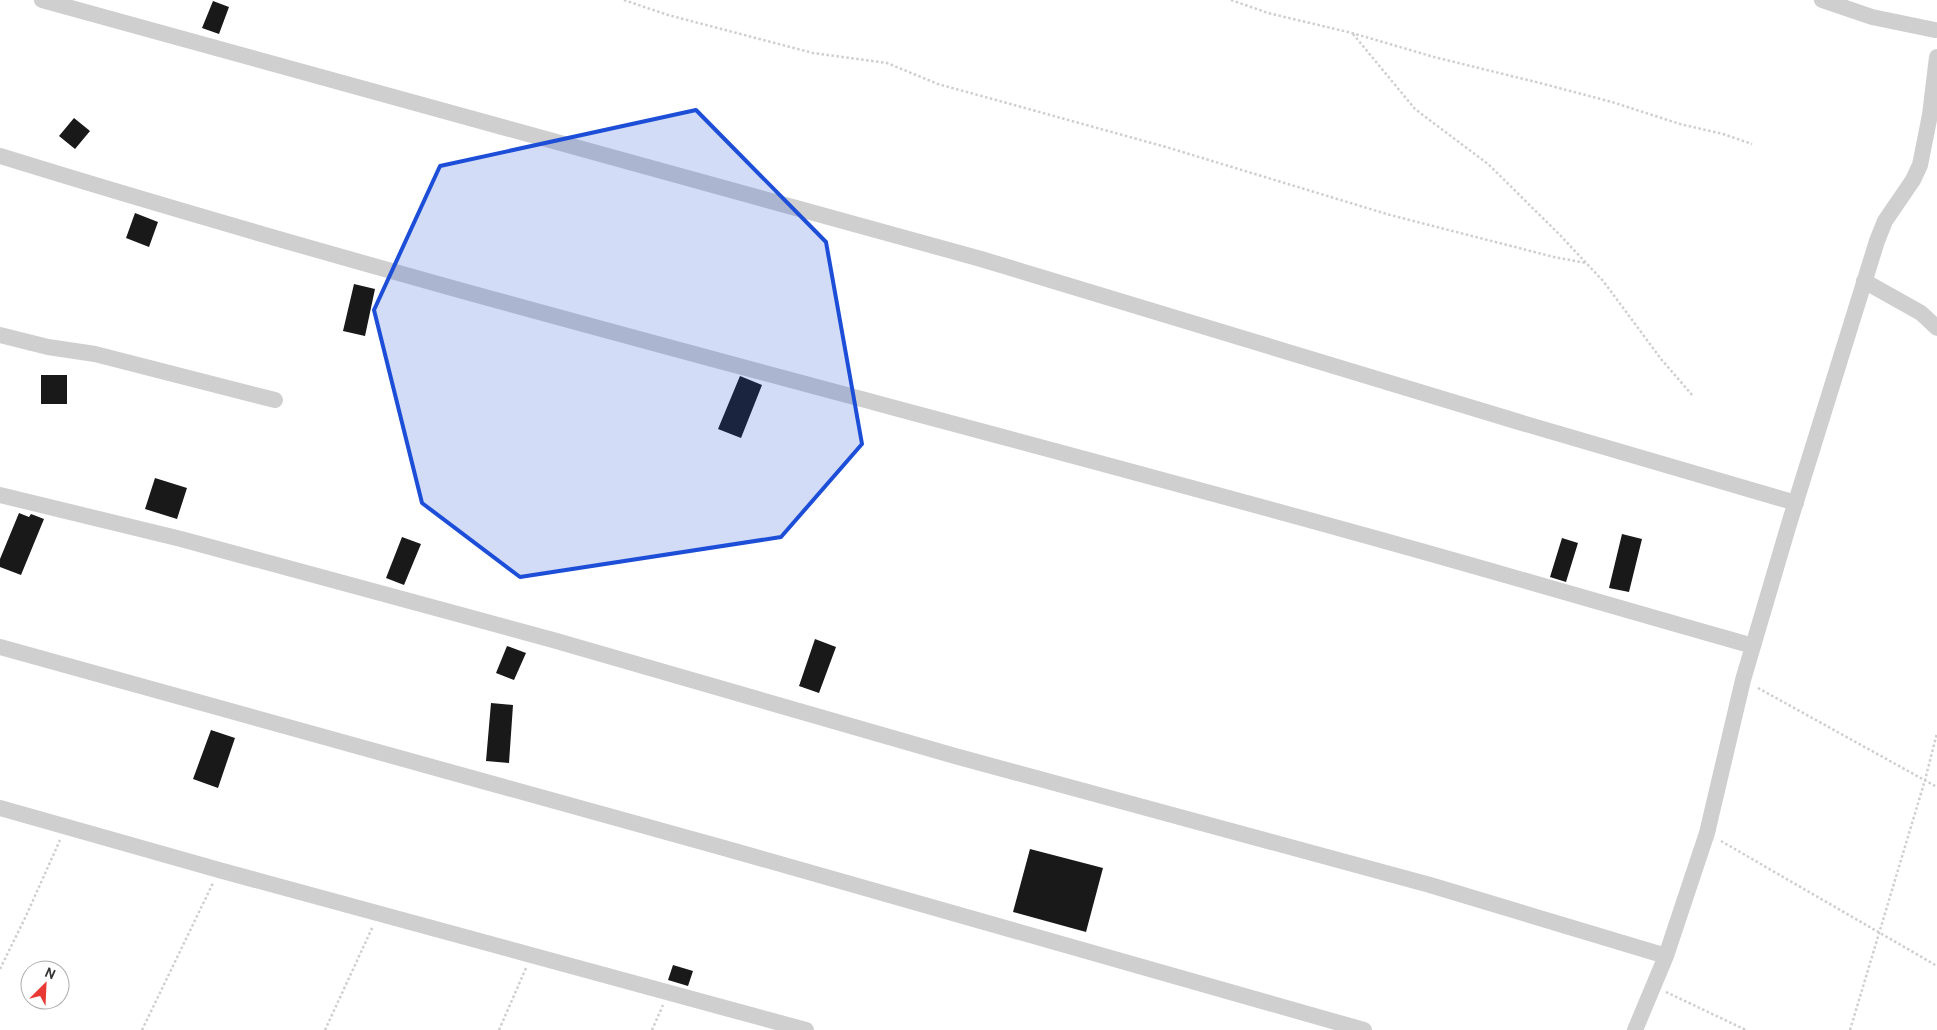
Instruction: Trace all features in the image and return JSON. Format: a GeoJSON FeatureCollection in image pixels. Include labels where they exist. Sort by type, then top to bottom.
{"type":"FeatureCollection","features":[{"type":"Feature","properties":{"kind":"street"},"geometry":{"type":"LineString","coordinates":[[42,0],[981,259],[1520,422],[1796,503]]}},
{"type":"Feature","properties":{"kind":"street"},"geometry":{"type":"LineString","coordinates":[[1822,0],[1872,17],[1935,30]]}},
{"type":"Feature","properties":{"kind":"street"},"geometry":{"type":"LineString","coordinates":[[1635,1030],[1666,956],[1707,833],[1743,680],[1876,241],[1885,221],[1913,180],[1931,147],[1937,57]]}},
{"type":"Feature","properties":{"kind":"street"},"geometry":{"type":"LineString","coordinates":[[0,156],[192,215],[800,384],[1348,530],[1753,646]]}},
{"type":"Feature","properties":{"kind":"street"},"geometry":{"type":"LineString","coordinates":[[1864,281],[1921,313],[1937,328]]}},
{"type":"Feature","properties":{"kind":"street"},"geometry":{"type":"LineString","coordinates":[[0,335],[48,347],[95,354],[275,400]]}},
{"type":"Feature","properties":{"kind":"street"},"geometry":{"type":"LineString","coordinates":[[0,495],[181,539],[553,640],[955,756],[1430,885],[1666,956]]}},
{"type":"Feature","properties":{"kind":"street"},"geometry":{"type":"LineString","coordinates":[[0,647],[695,840],[1364,1030]]}},
{"type":"Feature","properties":{"kind":"street"},"geometry":{"type":"LineString","coordinates":[[0,808],[219,870],[806,1030]]}},
{"type":"Feature","properties":{"kind":"path"},"geometry":{"type":"LineString","coordinates":[[624,0],[668,15],[813,53],[887,63],[938,84],[1166,146],[1390,215],[1554,257],[1586,263]]}},
{"type":"Feature","properties":{"kind":"path"},"geometry":{"type":"LineString","coordinates":[[1231,0],[1268,14],[1352,33],[1434,57],[1603,100],[1752,144]]}},
{"type":"Feature","properties":{"kind":"path"},"geometry":{"type":"LineString","coordinates":[[1352,33],[1415,109],[1488,164],[1604,282],[1662,360],[1693,396]]}},
{"type":"Feature","properties":{"kind":"path"},"geometry":{"type":"LineString","coordinates":[[1743,680],[1937,787]]}},
{"type":"Feature","properties":{"kind":"path"},"geometry":{"type":"LineString","coordinates":[[1850,1030],[1925,780],[1937,733]]}},
{"type":"Feature","properties":{"kind":"path"},"geometry":{"type":"LineString","coordinates":[[0,969],[66,827]]}},
{"type":"Feature","properties":{"kind":"path"},"geometry":{"type":"LineString","coordinates":[[1707,833],[1937,966]]}},
{"type":"Feature","properties":{"kind":"path"},"geometry":{"type":"LineString","coordinates":[[142,1030],[219,870]]}},
{"type":"Feature","properties":{"kind":"path"},"geometry":{"type":"LineString","coordinates":[[325,1030],[379,914]]}},
{"type":"Feature","properties":{"kind":"path"},"geometry":{"type":"LineString","coordinates":[[498,1030],[532,955]]}},
{"type":"Feature","properties":{"kind":"path"},"geometry":{"type":"LineString","coordinates":[[1653,986],[1746,1030]]}},
{"type":"Feature","properties":{"kind":"path"},"geometry":{"type":"LineString","coordinates":[[652,1030],[668,992]]}},
{"type":"Feature","properties":{"kind":"highlighted area"},"geometry":{"type":"Polygon","coordinates":[[[696,110],[826,242],[862,444],[781,537],[520,577],[422,503],[374,310],[440,166],[696,110]]]}},
{"type":"Feature","properties":{"kind":"building"},"geometry":{"type":"Polygon","coordinates":[[[213,1],[229,7],[219,34],[202,28],[213,1]]]}},
{"type":"Feature","properties":{"kind":"building"},"geometry":{"type":"Polygon","coordinates":[[[74,118],[90,131],[75,149],[59,136],[74,118]]]}},
{"type":"Feature","properties":{"kind":"building"},"geometry":{"type":"Polygon","coordinates":[[[135,213],[158,222],[149,247],[126,238],[135,213]]]}},
{"type":"Feature","properties":{"kind":"building"},"geometry":{"type":"Polygon","coordinates":[[[354,284],[375,289],[365,336],[343,331],[354,284]]]}},
{"type":"Feature","properties":{"kind":"building"},"geometry":{"type":"Polygon","coordinates":[[[41,375],[67,375],[67,404],[41,404],[41,375]]]}},
{"type":"Feature","properties":{"kind":"building"},"geometry":{"type":"Polygon","coordinates":[[[740,376],[762,385],[741,438],[718,429],[740,376]]]}},
{"type":"Feature","properties":{"kind":"building"},"geometry":{"type":"Polygon","coordinates":[[[155,478],[187,488],[177,519],[145,509],[155,478]]]}},
{"type":"Feature","properties":{"kind":"building"},"geometry":{"type":"Polygon","coordinates":[[[19,513],[29,517],[31,514],[44,519],[21,575],[0,567],[0,559],[19,513]]]}},
{"type":"Feature","properties":{"kind":"building"},"geometry":{"type":"Polygon","coordinates":[[[1622,534],[1642,539],[1629,592],[1609,588],[1622,534]]]}},
{"type":"Feature","properties":{"kind":"building"},"geometry":{"type":"Polygon","coordinates":[[[402,537],[421,544],[404,585],[386,578],[402,537]]]}},
{"type":"Feature","properties":{"kind":"building"},"geometry":{"type":"Polygon","coordinates":[[[1562,538],[1578,543],[1566,582],[1550,577],[1562,538]]]}},
{"type":"Feature","properties":{"kind":"building"},"geometry":{"type":"Polygon","coordinates":[[[815,639],[836,647],[819,693],[799,686],[815,639]]]}},
{"type":"Feature","properties":{"kind":"building"},"geometry":{"type":"Polygon","coordinates":[[[507,646],[526,653],[514,680],[496,673],[507,646]]]}},
{"type":"Feature","properties":{"kind":"building"},"geometry":{"type":"Polygon","coordinates":[[[491,703],[513,705],[509,763],[486,761],[491,703]]]}},
{"type":"Feature","properties":{"kind":"building"},"geometry":{"type":"Polygon","coordinates":[[[211,730],[235,738],[218,788],[193,779],[211,730]]]}},
{"type":"Feature","properties":{"kind":"building"},"geometry":{"type":"Polygon","coordinates":[[[1030,849],[1103,868],[1086,932],[1013,912],[1030,849]]]}},
{"type":"Feature","properties":{"kind":"building"},"geometry":{"type":"Polygon","coordinates":[[[673,965],[693,971],[688,986],[668,980],[673,965]]]}}]}
